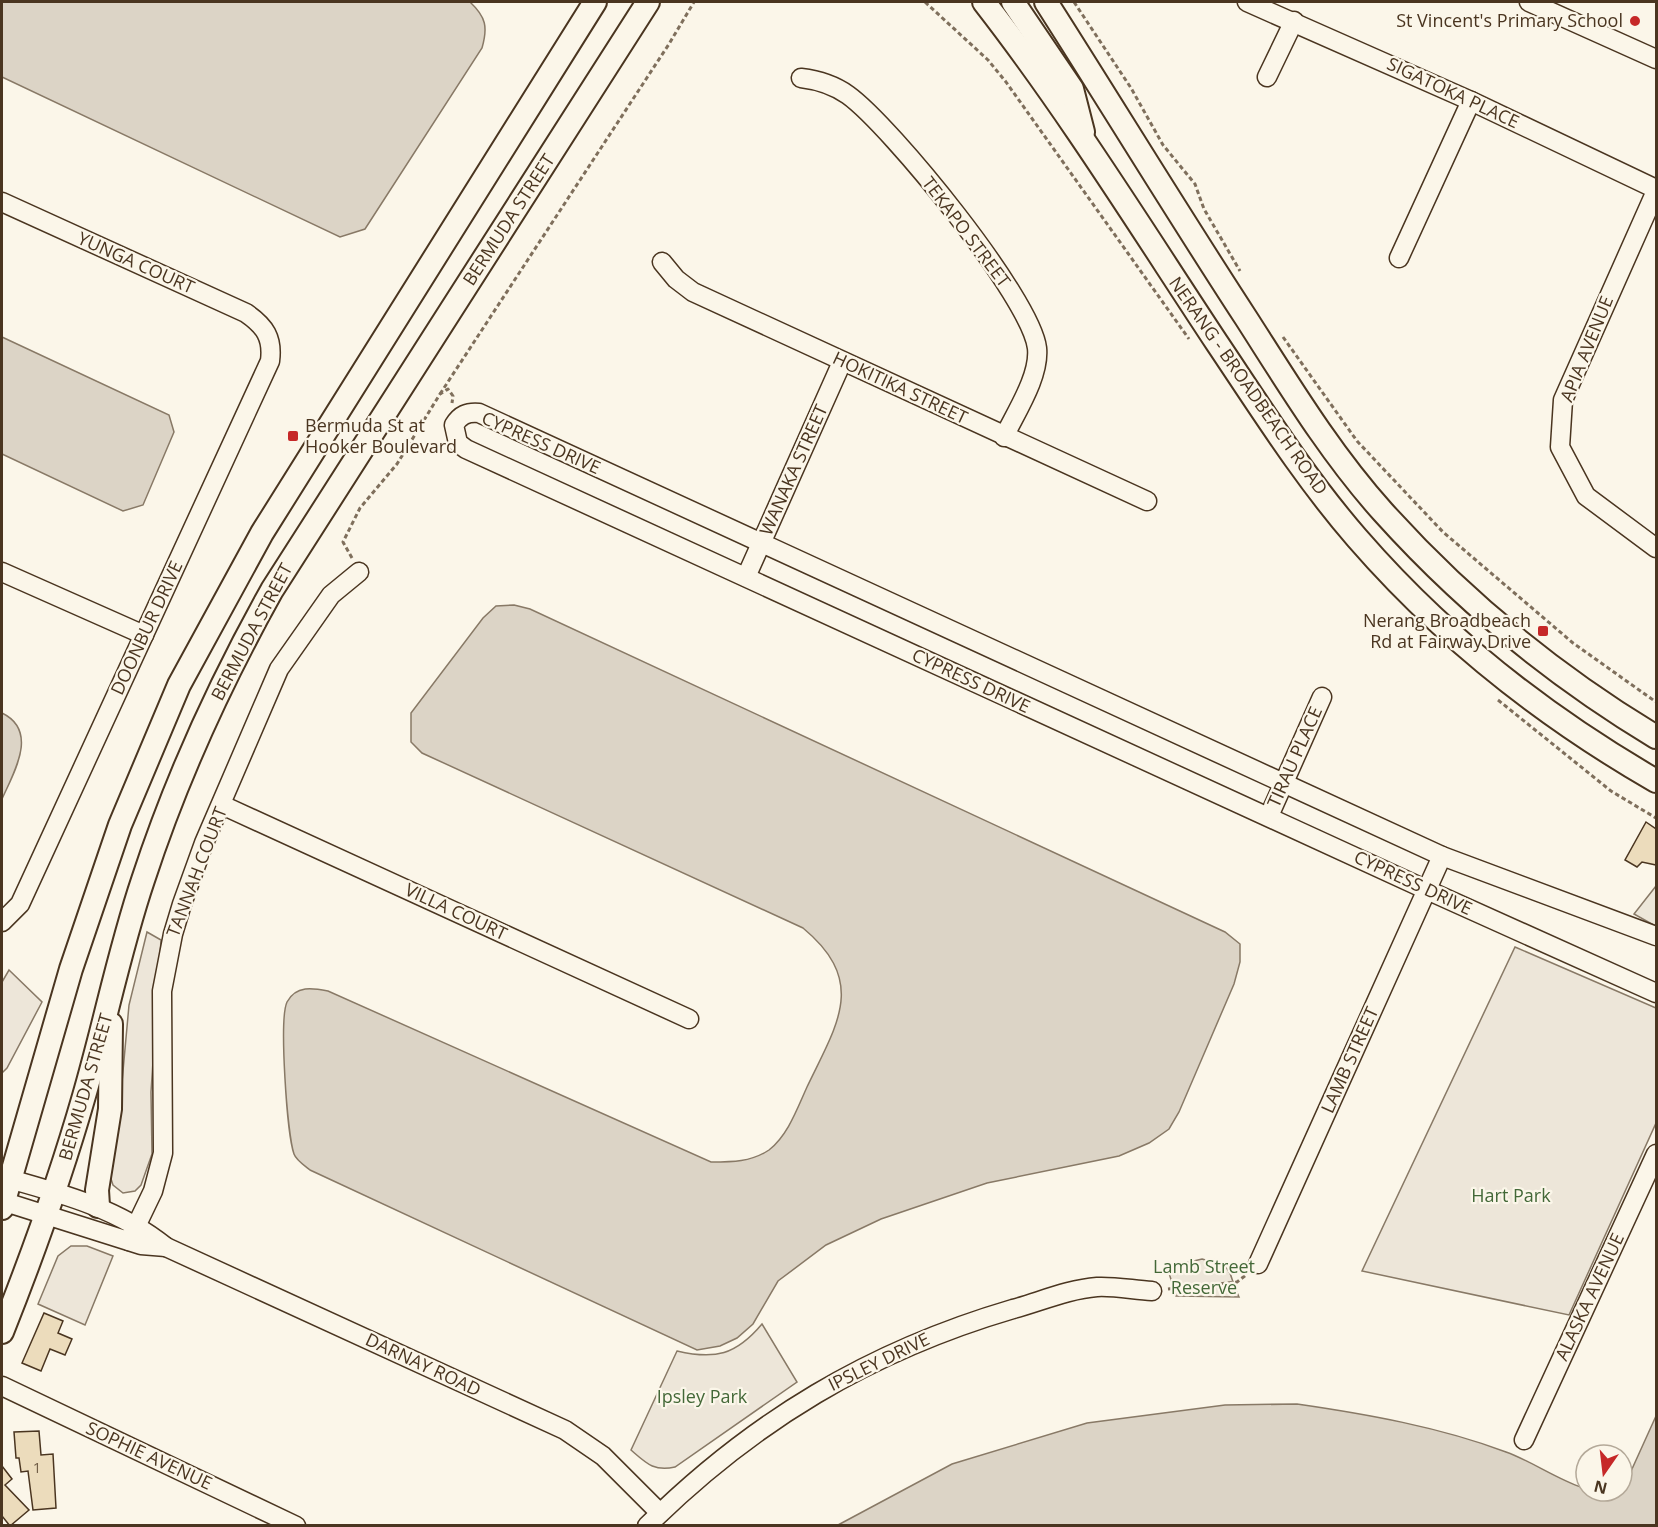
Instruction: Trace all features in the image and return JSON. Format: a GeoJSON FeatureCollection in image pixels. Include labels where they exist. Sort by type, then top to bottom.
{"type":"FeatureCollection","features":[{"type":"Feature","properties":{"kind":"main road"},"geometry":{"type":"LineString","coordinates":[[2,1204],[5,1178],[25,1121],[71,969],[120,825],[162,723],[200,644],[262,533],[595,2]]}},
{"type":"Feature","properties":{"kind":"main road","name":"BERMUDA STREET"},"geometry":{"type":"LineString","coordinates":[[2,1332],[55,1192],[142,883],[163,822],[201,728],[244,639],[319,514],[648,2]]}},
{"type":"Feature","properties":{"kind":"main road","name":"NERANG - BROADBEACH ROAD"},"geometry":{"type":"LineString","coordinates":[[984,2],[1086,145],[1264,415],[1301,468],[1358,538],[1400,584],[1489,666],[1569,727],[1656,781]]}},
{"type":"Feature","properties":{"kind":"main road"},"geometry":{"type":"LineString","coordinates":[[1013,2],[1072,89],[1086,145]]}},
{"type":"Feature","properties":{"kind":"main road","name":"NERANG - BROADBEACH ROAD"},"geometry":{"type":"LineString","coordinates":[[1046,2],[1319,431],[1382,512],[1478,607],[1521,643],[1575,684],[1656,737]]}},
{"type":"Feature","properties":{"kind":"main road"},"geometry":{"type":"LineString","coordinates":[[98,1206],[112,1074],[110,1002]]}},
{"type":"Feature","properties":{"kind":"main road"},"geometry":{"type":"LineString","coordinates":[[2,1128],[25,1121]]}},
{"type":"Feature","properties":{"kind":"street","name":"SIGATOKA PLACE"},"geometry":{"type":"LineString","coordinates":[[1247,2],[1471,101],[1656,190]]}},
{"type":"Feature","properties":{"kind":"street"},"geometry":{"type":"LineString","coordinates":[[1529,2],[1656,59]]}},
{"type":"Feature","properties":{"kind":"street"},"geometry":{"type":"LineString","coordinates":[[1267,77],[1294,21]]}},
{"type":"Feature","properties":{"kind":"street","name":"TEKAPO STREET"},"geometry":{"type":"LineString","coordinates":[[801,78],[827,83],[846,94],[881,124],[945,201],[1025,313],[1035,335],[1037,350],[1035,365],[1004,437]]}},
{"type":"Feature","properties":{"kind":"street"},"geometry":{"type":"LineString","coordinates":[[1399,258],[1471,101]]}},
{"type":"Feature","properties":{"kind":"street","name":"APIA AVENUE"},"geometry":{"type":"LineString","coordinates":[[1656,190],[1563,400],[1560,447],[1586,496],[1656,548]]}},
{"type":"Feature","properties":{"kind":"street","name":"YUNGA COURT"},"geometry":{"type":"LineString","coordinates":[[2,202],[246,313],[267,330]]}},
{"type":"Feature","properties":{"kind":"street","name":"HOKITIKA STREET"},"geometry":{"type":"LineString","coordinates":[[662,262],[676,279],[693,292],[1147,501]]}},
{"type":"Feature","properties":{"kind":"street","name":"DOONBUR DRIVE"},"geometry":{"type":"LineString","coordinates":[[4,921],[20,904],[270,361],[271,340],[267,330]]}},
{"type":"Feature","properties":{"kind":"street","name":"WANAKA STREET"},"geometry":{"type":"LineString","coordinates":[[746,577],[842,362]]}},
{"type":"Feature","properties":{"kind":"street","name":"CYPRESS DRIVE"},"geometry":{"type":"LineString","coordinates":[[1656,936],[1442,856],[479,413],[469,412],[459,417],[454,425],[458,443],[466,449],[1656,993]]}},
{"type":"Feature","properties":{"kind":"street"},"geometry":{"type":"LineString","coordinates":[[2,572],[144,635]]}},
{"type":"Feature","properties":{"kind":"street","name":"TANNAH COURT"},"geometry":{"type":"LineString","coordinates":[[133,1233],[153,1191],[163,1153],[161,1023],[166,960],[182,904],[204,843],[279,669],[331,596],[359,572]]}},
{"type":"Feature","properties":{"kind":"street","name":"TIRAU PLACE"},"geometry":{"type":"LineString","coordinates":[[1269,816],[1322,697]]}},
{"type":"Feature","properties":{"kind":"street","name":"VILLA COURT"},"geometry":{"type":"LineString","coordinates":[[222,805],[689,1019]]}},
{"type":"Feature","properties":{"kind":"street","name":"LAMB STREET"},"geometry":{"type":"LineString","coordinates":[[1258,1264],[1442,856]]}},
{"type":"Feature","properties":{"kind":"street","name":"ALASKA AVENUE"},"geometry":{"type":"LineString","coordinates":[[1524,1440],[1656,1154]]}},
{"type":"Feature","properties":{"kind":"street","name":"DARNAY ROAD"},"geometry":{"type":"LineString","coordinates":[[5,1178],[98,1206],[133,1233]]}},
{"type":"Feature","properties":{"kind":"street","name":"DARNAY ROAD"},"geometry":{"type":"LineString","coordinates":[[2,1204],[47,1216],[133,1233],[565,1430],[603,1456],[654,1519]]}},
{"type":"Feature","properties":{"kind":"street","name":"IPSLEY DRIVE"},"geometry":{"type":"LineString","coordinates":[[654,1519],[698,1478],[790,1409],[879,1359],[972,1321],[1096,1287],[1152,1291]]}},
{"type":"Feature","properties":{"kind":"street","name":"SOPHIE AVENUE"},"geometry":{"type":"LineString","coordinates":[[2,1386],[297,1526]]}},
{"type":"Feature","properties":{"kind":"path"},"geometry":{"type":"LineString","coordinates":[[359,572],[343,542],[360,508],[397,464],[426,413],[663,54],[694,2]]}},
{"type":"Feature","properties":{"kind":"path"},"geometry":{"type":"LineString","coordinates":[[1074,2],[1131,88],[1163,145],[1195,184],[1204,209],[1246,281]]}},
{"type":"Feature","properties":{"kind":"path"},"geometry":{"type":"LineString","coordinates":[[1278,330],[1357,441],[1443,532],[1573,643],[1656,702]]}},
{"type":"Feature","properties":{"kind":"path"},"geometry":{"type":"LineString","coordinates":[[440,394],[448,389],[453,396],[451,409],[454,425]]}},
{"type":"Feature","properties":{"kind":"path"},"geometry":{"type":"LineString","coordinates":[[1152,1291],[1237,1282],[1258,1264]]}},
{"type":"Feature","properties":{"kind":"green space"},"geometry":{"type":"Polygon","coordinates":[[[147,932],[161,940],[151,1092],[152,1154],[141,1185],[135,1191],[123,1193],[113,1185],[110,1176],[117,1137],[129,1005],[147,932]]]}},
{"type":"Feature","properties":{"kind":"green space","name":"Hart Park"},"geometry":{"type":"Polygon","coordinates":[[[1515,947],[1656,1008],[1656,1123],[1569,1315],[1362,1271],[1515,947]]]}},
{"type":"Feature","properties":{"kind":"green space"},"geometry":{"type":"Polygon","coordinates":[[[9,970],[42,1002],[7,1068],[2,1073],[2,982],[9,970]]]}},
{"type":"Feature","properties":{"kind":"green space"},"geometry":{"type":"Polygon","coordinates":[[[71,1246],[87,1246],[113,1256],[85,1325],[38,1304],[58,1256],[71,1246]]]}},
{"type":"Feature","properties":{"kind":"green space","name":"Lamb Street Reserve"},"geometry":{"type":"Polygon","coordinates":[[[1202,1259],[1221,1265],[1229,1271],[1239,1297],[1176,1296],[1169,1273],[1177,1265],[1202,1259]]]}},
{"type":"Feature","properties":{"kind":"green space","name":"Ipsley Park"},"geometry":{"type":"Polygon","coordinates":[[[762,1324],[797,1382],[675,1467],[656,1467],[631,1450],[677,1351],[714,1355],[734,1349],[762,1324]]]}},
{"type":"Feature","properties":{"kind":"shaded area"},"geometry":{"type":"Polygon","coordinates":[[[2,2],[470,2],[482,18],[485,34],[482,48],[365,229],[340,237],[2,77],[2,2]]]}},
{"type":"Feature","properties":{"kind":"shaded area"},"geometry":{"type":"Polygon","coordinates":[[[2,337],[169,415],[174,432],[143,505],[123,511],[2,454],[2,337]]]}},
{"type":"Feature","properties":{"kind":"shaded area"},"geometry":{"type":"Polygon","coordinates":[[[514,605],[530,609],[1225,932],[1240,944],[1240,962],[1234,984],[1179,1112],[1169,1129],[1149,1143],[1119,1156],[987,1183],[881,1219],[826,1245],[778,1281],[753,1324],[737,1338],[720,1346],[697,1350],[303,1165],[295,1156],[291,1142],[284,1052],[287,1002],[300,990],[328,991],[711,1162],[748,1159],[762,1154],[776,1144],[791,1121],[836,1023],[841,1004],[841,985],[835,967],[823,948],[803,928],[422,753],[411,742],[411,713],[483,618],[496,606],[514,605]]]}},
{"type":"Feature","properties":{"kind":"shaded area"},"geometry":{"type":"Polygon","coordinates":[[[2,713],[13,721],[19,730],[21,741],[17,765],[2,799],[2,713]]]}},
{"type":"Feature","properties":{"kind":"shaded area"},"geometry":{"type":"Polygon","coordinates":[[[1656,886],[1656,936],[1647,933],[1652,924],[1634,914],[1656,886]]]}},
{"type":"Feature","properties":{"kind":"shaded area"},"geometry":{"type":"Polygon","coordinates":[[[1297,1404],[1376,1417],[1455,1435],[1506,1452],[1574,1484],[1574,1503],[1634,1503],[1634,1465],[1656,1416],[1656,1525],[838,1525],[952,1464],[1087,1423],[1225,1405],[1297,1404]]]}},
{"type":"Feature","properties":{"kind":"building"},"geometry":{"type":"Polygon","coordinates":[[[1646,822],[1656,829],[1656,865],[1642,862],[1637,867],[1625,860],[1646,822]]]}},
{"type":"Feature","properties":{"kind":"building"},"geometry":{"type":"Polygon","coordinates":[[[44,1313],[63,1321],[58,1333],[72,1339],[65,1355],[50,1349],[41,1371],[22,1363],[44,1313]]]}},
{"type":"Feature","properties":{"kind":"building"},"geometry":{"type":"Polygon","coordinates":[[[39,1431],[41,1455],[53,1454],[56,1508],[33,1510],[28,1471],[21,1472],[19,1458],[16,1458],[14,1432],[39,1431]]]}},
{"type":"Feature","properties":{"kind":"building"},"geometry":{"type":"Polygon","coordinates":[[[2,1466],[12,1479],[5,1485],[29,1510],[10,1526],[2,1516],[2,1466]]]}},
{"type":"Feature","properties":{"kind":"place","name":"St Vincent's Primary School"},"geometry":{"type":"Point","coordinates":[1635,21]}},
{"type":"Feature","properties":{"kind":"place","name":"Bermuda St at Hooker Boulevard"},"geometry":{"type":"Point","coordinates":[293,436]}},
{"type":"Feature","properties":{"kind":"place","name":"Nerang Broadbeach Rd at Fairway Drive"},"geometry":{"type":"Point","coordinates":[1543,631]}}]}
